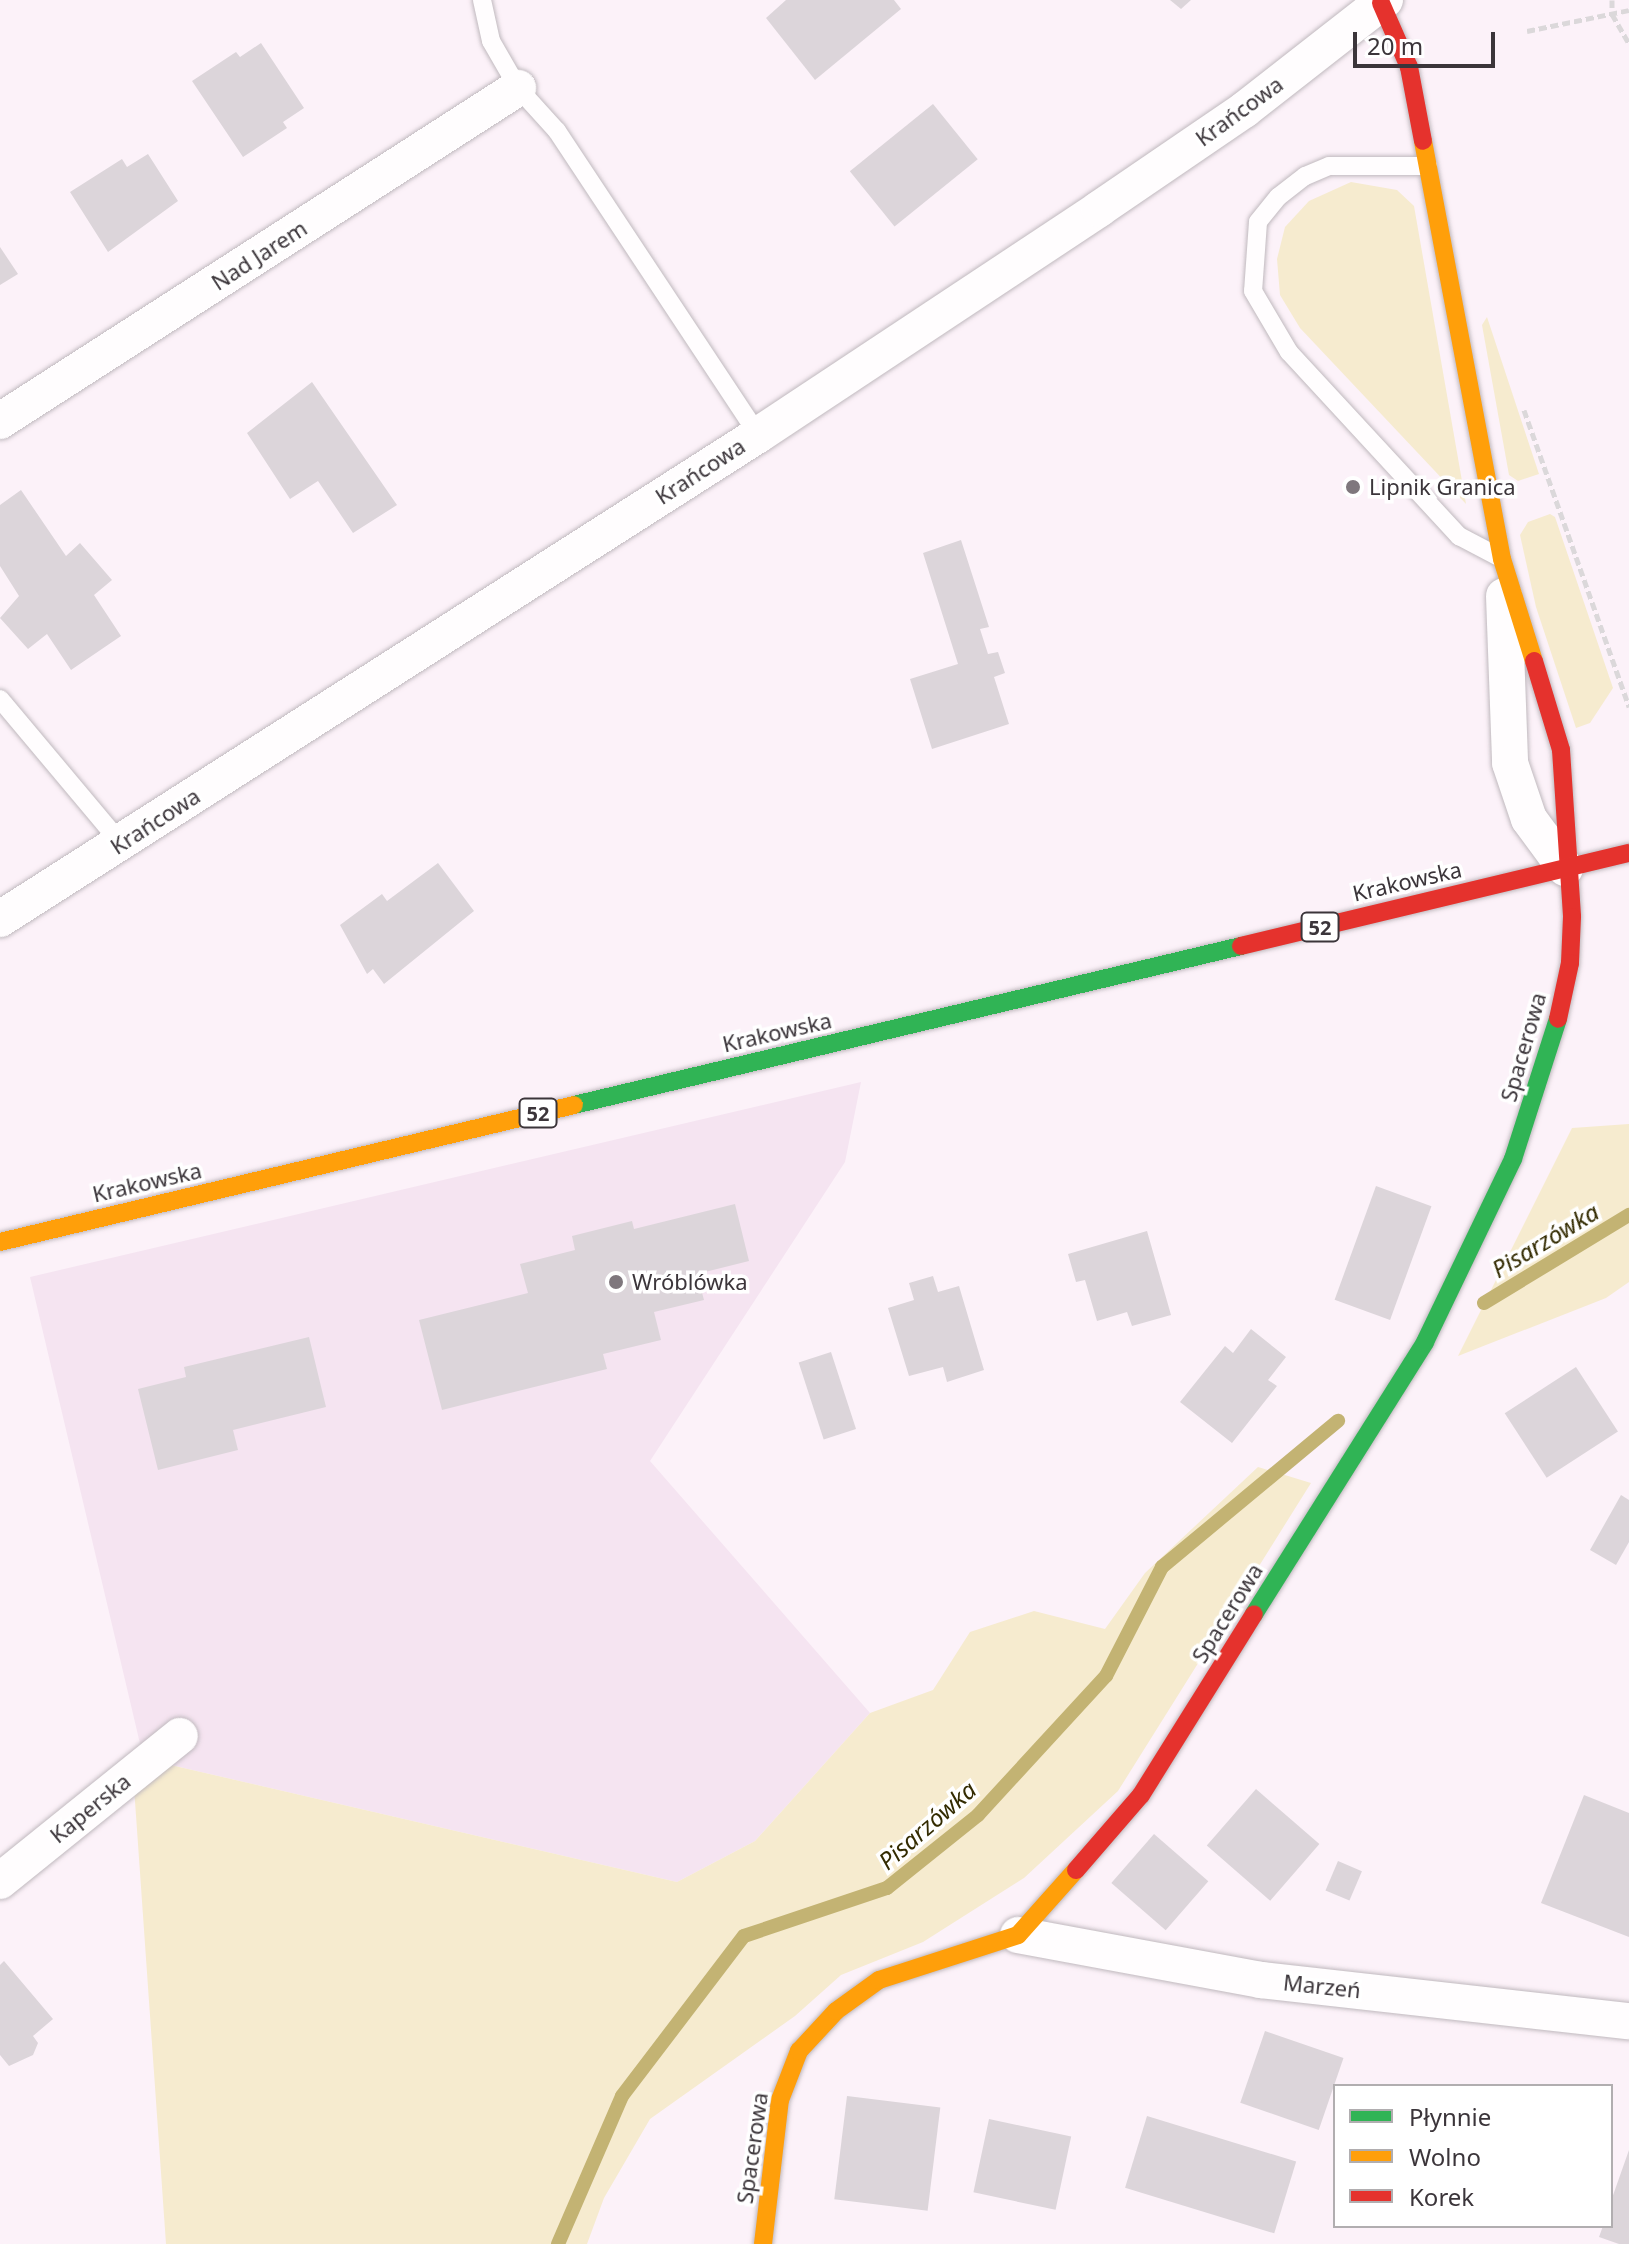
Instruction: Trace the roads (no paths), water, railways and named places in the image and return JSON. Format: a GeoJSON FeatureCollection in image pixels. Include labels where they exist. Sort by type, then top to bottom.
{"type":"FeatureCollection","features":[{"type":"Feature","properties":{"kind":"street","name":"Spacerowa"},"geometry":{"type":"LineString","coordinates":[[763,2244],[780,2100],[799,2051],[836,2011],[879,1980],[1018,1935],[1141,1795],[1425,1342],[1513,1159],[1553,1044],[1570,963],[1572,917],[1565,868],[1569,804],[1561,750],[1502,559],[1409,67],[1383,2]]}},
{"type":"Feature","properties":{"kind":"street","name":"Krańcowa"},"geometry":{"type":"LineString","coordinates":[[0,919],[758,435],[1244,110],[1383,2]]}},
{"type":"Feature","properties":{"kind":"street","name":"Nad Jarem"},"geometry":{"type":"LineString","coordinates":[[0,421],[518,88]]}},
{"type":"Feature","properties":{"kind":"street"},"geometry":{"type":"LineString","coordinates":[[1502,559],[1510,763],[1529,819],[1565,868]]}},
{"type":"Feature","properties":{"kind":"street","name":"52"},"geometry":{"type":"LineString","coordinates":[[1565,868],[1629,853]]}},
{"type":"Feature","properties":{"kind":"street","name":"Krakowska"},"geometry":{"type":"LineString","coordinates":[[0,1242],[1565,868]]}},
{"type":"Feature","properties":{"kind":"street","name":"Kaperska"},"geometry":{"type":"LineString","coordinates":[[0,1881],[180,1736]]}},
{"type":"Feature","properties":{"kind":"street","name":"Marzeń"},"geometry":{"type":"LineString","coordinates":[[1018,1935],[1261,1980],[1629,2021]]}},
{"type":"Feature","properties":{"kind":"lane"},"geometry":{"type":"LineString","coordinates":[[482,0],[491,41],[518,88],[557,131],[758,435]]}},
{"type":"Feature","properties":{"kind":"lane"},"geometry":{"type":"LineString","coordinates":[[1428,166],[1329,166],[1305,176],[1278,197],[1258,222],[1253,291],[1289,352],[1459,536],[1502,559]]}},
{"type":"Feature","properties":{"kind":"lane"},"geometry":{"type":"LineString","coordinates":[[0,699],[121,843]]}},
{"type":"Feature","properties":{"kind":"waterway","name":"Pisarzówka"},"geometry":{"type":"LineString","coordinates":[[1484,1303],[1629,1215]]}},
{"type":"Feature","properties":{"kind":"waterway","name":"Pisarzówka"},"geometry":{"type":"LineString","coordinates":[[558,2244],[622,2096],[744,1936],[887,1888],[978,1815],[1106,1676],[1162,1567],[1338,1421]]}},
{"type":"Feature","properties":{"kind":"place","name":"Lipnik Granica"},"geometry":{"type":"Point","coordinates":[1353,487]}},
{"type":"Feature","properties":{"kind":"place","name":"Wróblówka"},"geometry":{"type":"Point","coordinates":[616,1282]}}]}
